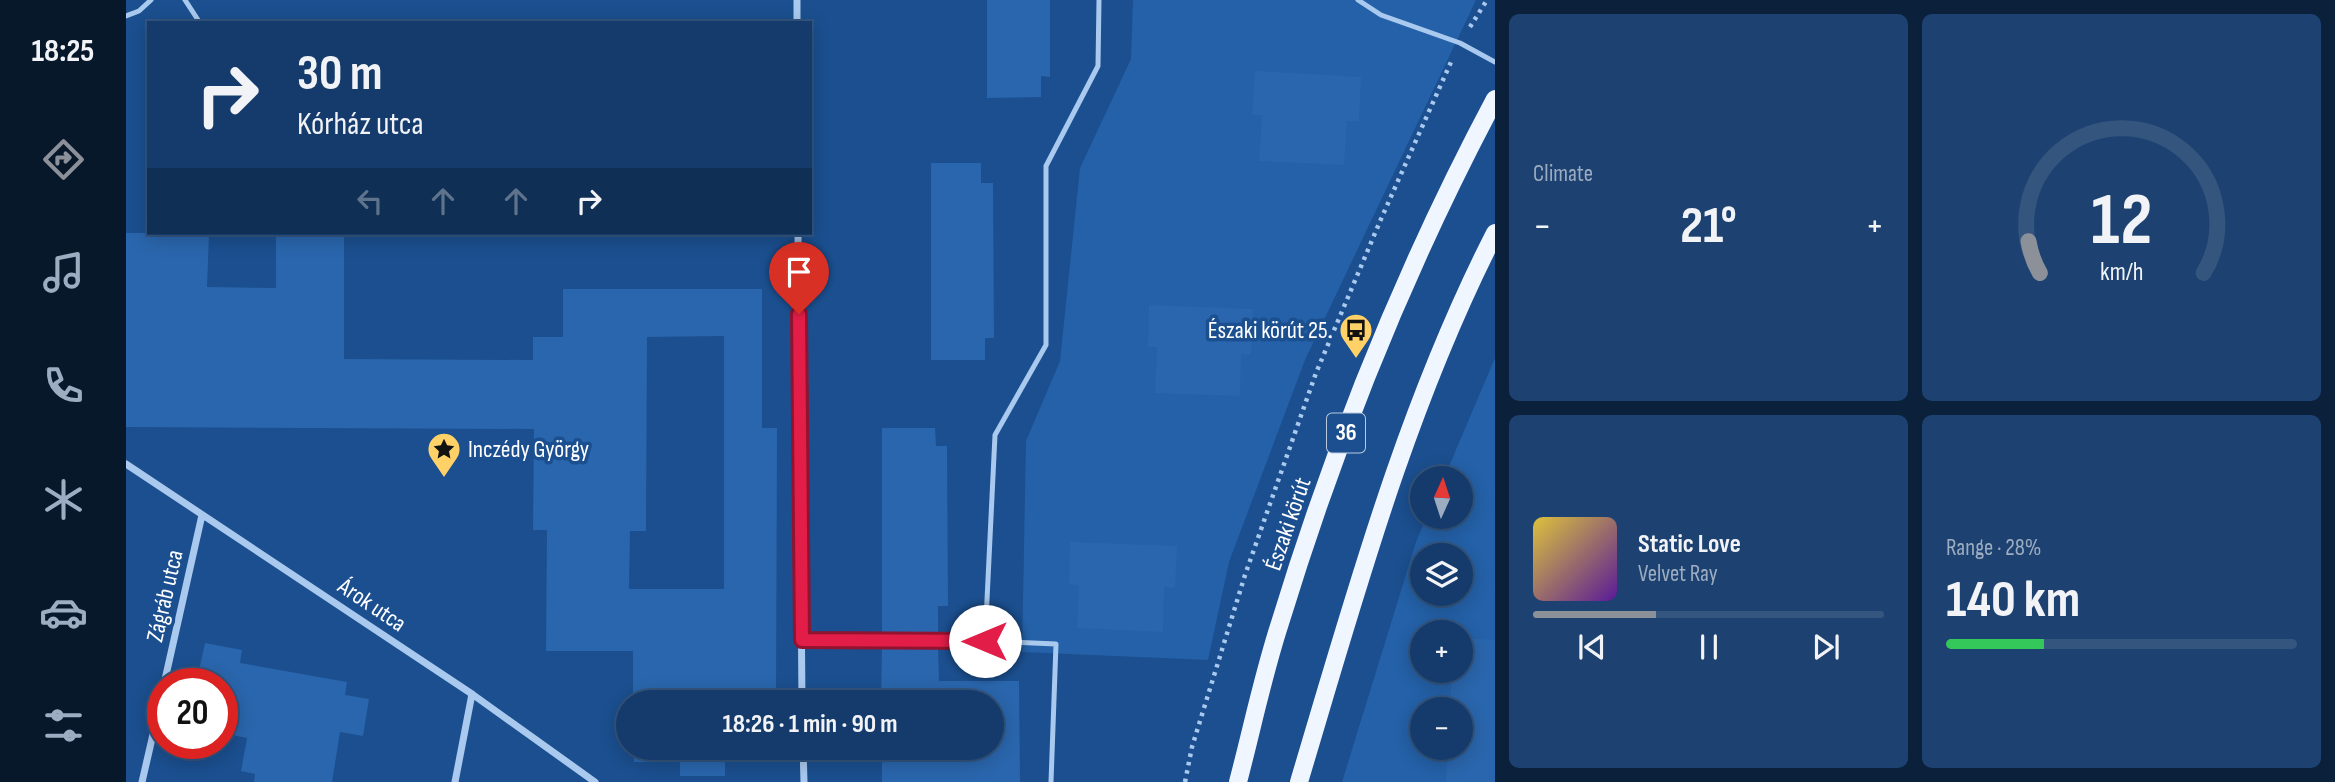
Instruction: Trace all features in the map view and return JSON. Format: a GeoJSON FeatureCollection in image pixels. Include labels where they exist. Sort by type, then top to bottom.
{"type":"FeatureCollection","features":[{"type":"Feature","properties":{"kind":"main road","name":"Északi körút"},"geometry":{"type":"LineString","coordinates":[[1238,782],[1279,624],[1371,362],[1424,241],[1495,99]]}},
{"type":"Feature","properties":{"kind":"main road","name":"36"},"geometry":{"type":"LineString","coordinates":[[1299,782],[1376,525],[1412,421],[1495,233]]}},
{"type":"Feature","properties":{"kind":"street"},"geometry":{"type":"LineString","coordinates":[[797,0],[797,21]]}},
{"type":"Feature","properties":{"kind":"street"},"geometry":{"type":"LineString","coordinates":[[798,235],[803,690]]}},
{"type":"Feature","properties":{"kind":"street","name":"Árok utca"},"geometry":{"type":"LineString","coordinates":[[126,464],[472,694],[595,782]]}},
{"type":"Feature","properties":{"kind":"street","name":"Zágráb utca"},"geometry":{"type":"LineString","coordinates":[[168,668],[202,515]]}},
{"type":"Feature","properties":{"kind":"street"},"geometry":{"type":"LineString","coordinates":[[455,782],[472,694]]}},
{"type":"Feature","properties":{"kind":"street"},"geometry":{"type":"LineString","coordinates":[[142,782],[147,759]]}},
{"type":"Feature","properties":{"kind":"street"},"geometry":{"type":"LineString","coordinates":[[803,760],[804,782]]}},
{"type":"Feature","properties":{"kind":"lane"},"geometry":{"type":"LineString","coordinates":[[126,16],[139,11],[151,0]]}},
{"type":"Feature","properties":{"kind":"lane"},"geometry":{"type":"LineString","coordinates":[[185,0],[199,21]]}},
{"type":"Feature","properties":{"kind":"lane"},"geometry":{"type":"LineString","coordinates":[[985,641],[995,435],[1046,345],[1046,166],[1098,66],[1099,0]]}},
{"type":"Feature","properties":{"kind":"lane"},"geometry":{"type":"LineString","coordinates":[[1357,0],[1381,15],[1460,43],[1495,62]]}},
{"type":"Feature","properties":{"kind":"lane"},"geometry":{"type":"LineString","coordinates":[[802,640],[1056,644],[1051,782]]}},
{"type":"Feature","properties":{"kind":"path"},"geometry":{"type":"LineString","coordinates":[[1185,782],[1192,747],[1245,575],[1316,373],[1460,43],[1488,0]]}},
{"type":"Feature","properties":{"kind":"shaded area"},"geometry":{"type":"Polygon","coordinates":[[[1133,0],[1476,0],[1305,360],[1229,562],[1208,660],[1022,652],[1026,441],[1060,361],[1080,168],[1131,59],[1133,0]]]}},
{"type":"Feature","properties":{"kind":"shaded area"},"geometry":{"type":"Polygon","coordinates":[[[1495,358],[1495,782],[1342,782],[1410,561],[1410,606],[1473,606],[1473,543],[1416,542],[1422,529],[1474,528],[1474,466],[1449,466],[1495,358]]]}},
{"type":"Feature","properties":{"kind":"building"},"geometry":{"type":"Polygon","coordinates":[[[987,0],[1050,0],[1050,77],[1041,76],[1041,97],[987,98],[987,0]]]}},
{"type":"Feature","properties":{"kind":"building"},"geometry":{"type":"Polygon","coordinates":[[[1255,71],[1361,77],[1359,121],[1347,121],[1344,165],[1259,161],[1262,115],[1252,115],[1255,71]]]}},
{"type":"Feature","properties":{"kind":"building"},"geometry":{"type":"Polygon","coordinates":[[[931,163],[981,163],[981,183],[993,183],[994,338],[985,338],[985,360],[931,360],[931,163]]]}},
{"type":"Feature","properties":{"kind":"building"},"geometry":{"type":"Polygon","coordinates":[[[126,233],[209,235],[207,287],[276,288],[276,235],[344,235],[344,359],[533,360],[533,337],[563,337],[563,289],[762,289],[762,428],[777,428],[776,690],[633,690],[633,651],[546,651],[547,530],[533,530],[534,429],[126,427],[126,233]],[[724,336],[647,337],[646,531],[630,531],[629,589],[724,589],[724,336]]]}},
{"type":"Feature","properties":{"kind":"building"},"geometry":{"type":"Polygon","coordinates":[[[1149,305],[1253,309],[1251,355],[1241,354],[1240,396],[1155,393],[1157,347],[1148,347],[1149,305]]]}},
{"type":"Feature","properties":{"kind":"building"},"geometry":{"type":"Polygon","coordinates":[[[882,428],[935,428],[936,446],[947,446],[948,606],[938,606],[938,635],[882,635],[882,428]]]}},
{"type":"Feature","properties":{"kind":"building"},"geometry":{"type":"Polygon","coordinates":[[[1070,542],[1177,546],[1175,588],[1164,587],[1163,632],[1077,628],[1079,585],[1069,584],[1070,542]]]}},
{"type":"Feature","properties":{"kind":"building"},"geometry":{"type":"Polygon","coordinates":[[[1473,639],[1495,640],[1495,782],[1446,782],[1447,760],[1473,760],[1473,697],[1451,697],[1451,683],[1473,683],[1473,639]]]}},
{"type":"Feature","properties":{"kind":"building"},"geometry":{"type":"Polygon","coordinates":[[[205,643],[242,650],[240,663],[347,682],[345,695],[369,699],[363,736],[340,732],[332,782],[254,782],[255,774],[241,771],[247,738],[238,736],[238,668],[200,668],[205,643]]]}},
{"type":"Feature","properties":{"kind":"building"},"geometry":{"type":"Polygon","coordinates":[[[882,646],[938,646],[939,681],[1019,681],[1020,782],[882,782],[882,760],[1004,760],[1004,690],[881,690],[882,646]]]}},
{"type":"Feature","properties":{"kind":"building"},"geometry":{"type":"Polygon","coordinates":[[[725,760],[725,776],[680,776],[680,762],[634,762],[725,760]]]}},
{"type":"Feature","properties":{"kind":"place","name":"Északi körút 25."},"geometry":{"type":"Point","coordinates":[1356,360]}},
{"type":"Feature","properties":{"kind":"place","name":"Inczédy György"},"geometry":{"type":"Point","coordinates":[444,479]}},
{"type":"Feature","properties":{"kind":"route"},"geometry":{"type":"LineString","coordinates":[[799,314],[802,640],[985,641]]}}]}
